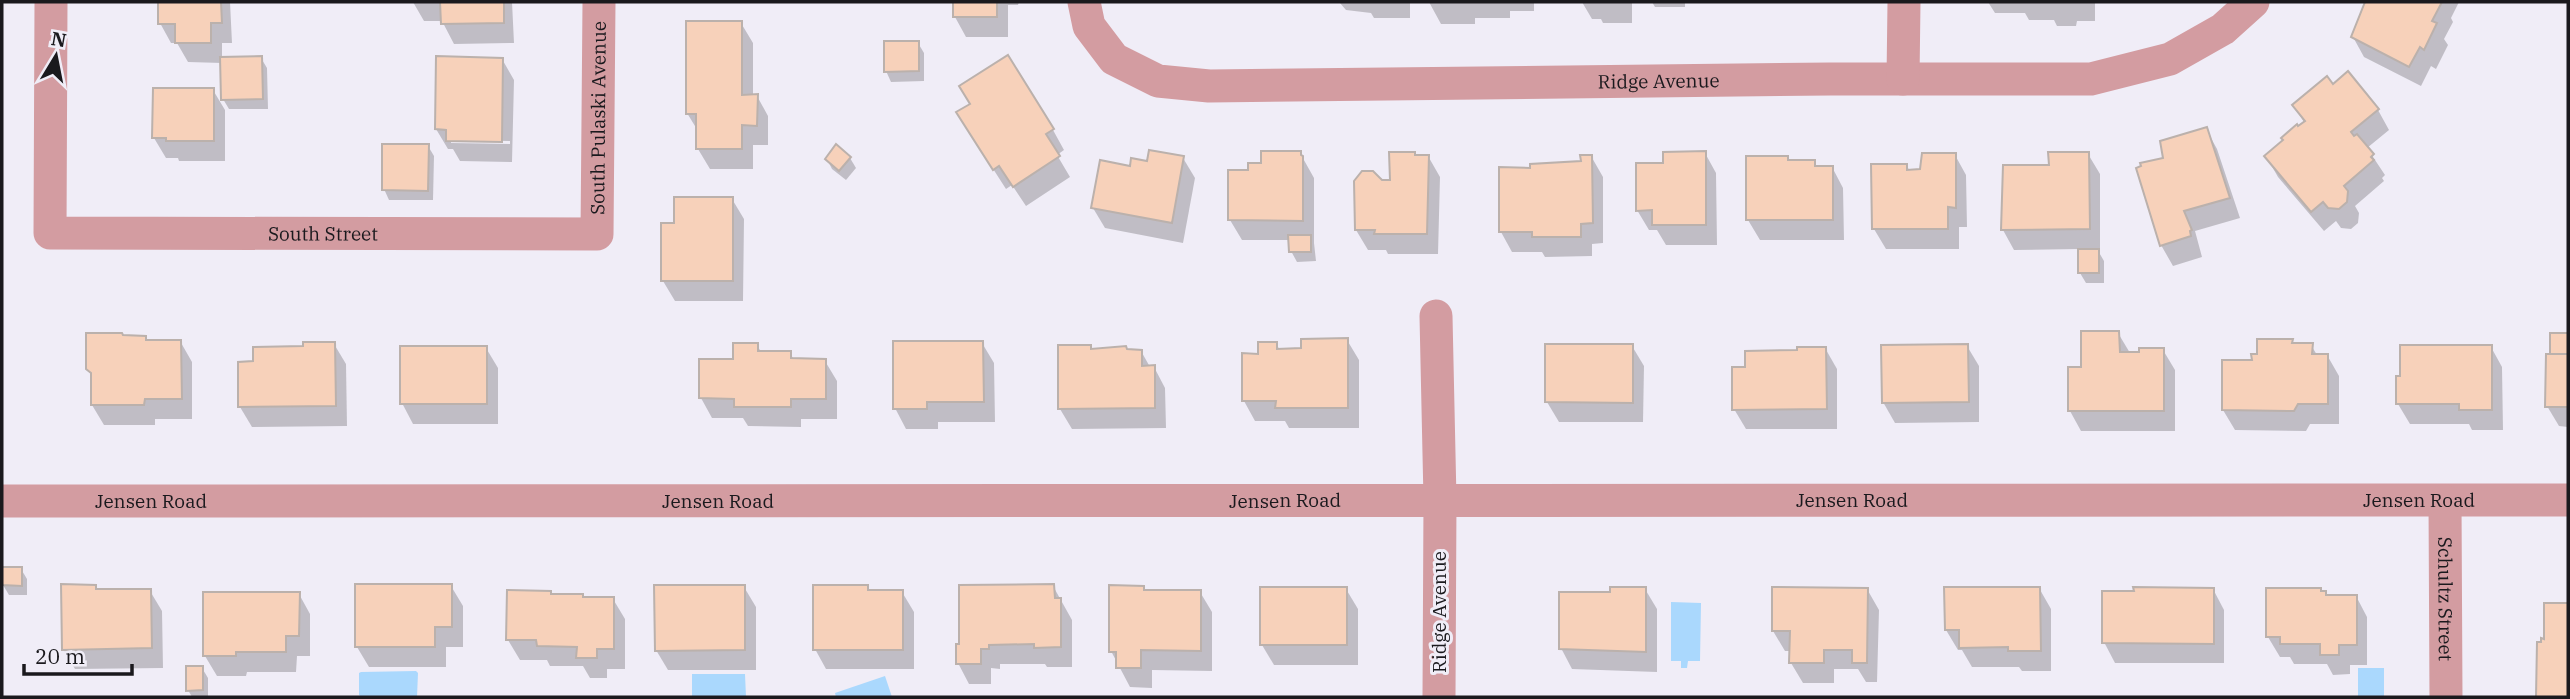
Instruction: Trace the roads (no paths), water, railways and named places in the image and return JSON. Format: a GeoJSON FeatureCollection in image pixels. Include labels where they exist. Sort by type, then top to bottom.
{"type":"FeatureCollection","features":[{"type":"Feature","properties":{"kind":"street","name":"South Street"},"geometry":{"type":"LineString","coordinates":[[51,2],[50,233],[597,234]]}},
{"type":"Feature","properties":{"kind":"street","name":"South Pulaski Avenue"},"geometry":{"type":"LineString","coordinates":[[597,234],[598,2]]}},
{"type":"Feature","properties":{"kind":"street","name":"Ridge Avenue"},"geometry":{"type":"LineString","coordinates":[[1084,2],[1089,26],[1114,59],[1158,81],[1209,86],[2091,79],[2170,59],[2223,29],[2253,2]]}},
{"type":"Feature","properties":{"kind":"street"},"geometry":{"type":"LineString","coordinates":[[1903,79],[1904,2]]}},
{"type":"Feature","properties":{"kind":"street","name":"Ridge Avenue"},"geometry":{"type":"LineString","coordinates":[[1436,316],[1440,500],[1439,697]]}},
{"type":"Feature","properties":{"kind":"street","name":"Jensen Road"},"geometry":{"type":"LineString","coordinates":[[2,501],[2568,500]]}},
{"type":"Feature","properties":{"kind":"street","name":"Schultz Street"},"geometry":{"type":"LineString","coordinates":[[2445,501],[2445,697]]}},
{"type":"Feature","properties":{"kind":"water"},"geometry":{"type":"Polygon","coordinates":[[[1671,602],[1701,603],[1700,661],[1688,661],[1687,668],[1681,668],[1681,661],[1671,661],[1671,602]]]}},
{"type":"Feature","properties":{"kind":"water"},"geometry":{"type":"Polygon","coordinates":[[[2358,668],[2384,668],[2384,697],[2358,697],[2358,668]]]}},
{"type":"Feature","properties":{"kind":"water"},"geometry":{"type":"Polygon","coordinates":[[[416,671],[417,697],[359,695],[361,672],[416,671]]]}},
{"type":"Feature","properties":{"kind":"water"},"geometry":{"type":"Polygon","coordinates":[[[692,674],[745,674],[746,697],[692,697],[692,674]]]}},
{"type":"Feature","properties":{"kind":"water"},"geometry":{"type":"Polygon","coordinates":[[[885,676],[892,697],[836,697],[835,693],[885,676]]]}}]}
